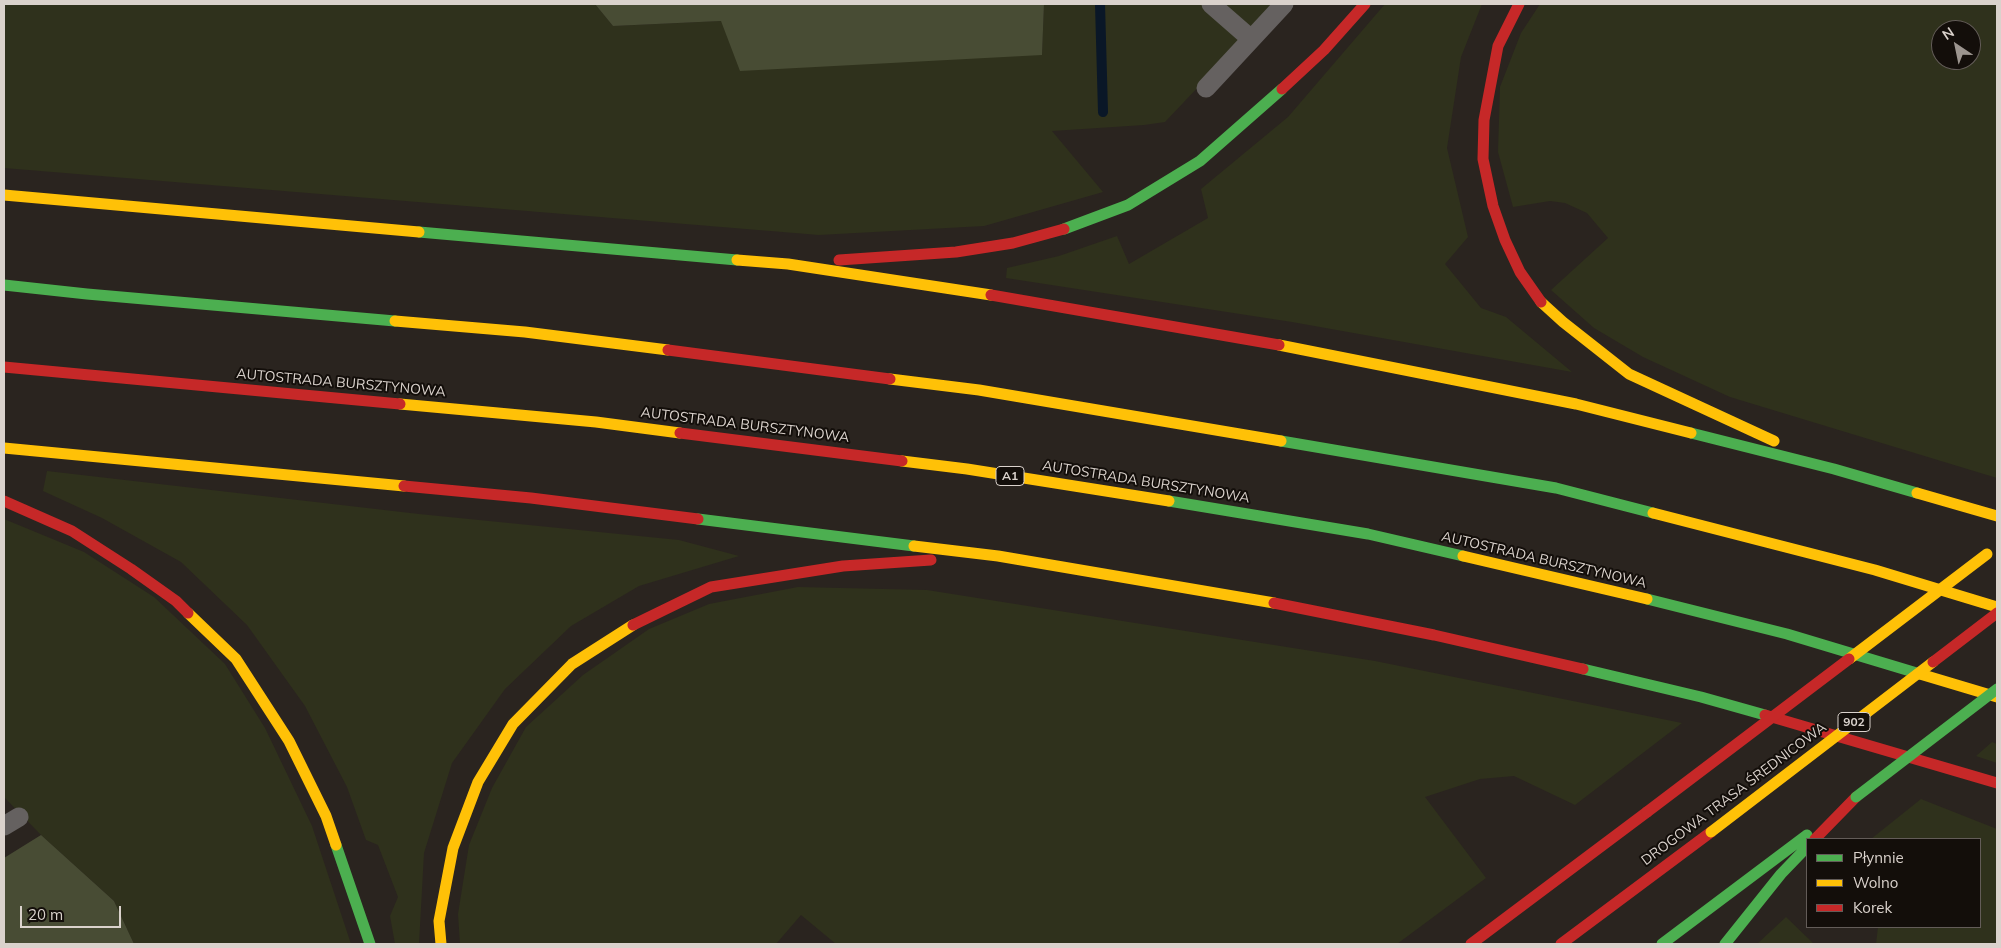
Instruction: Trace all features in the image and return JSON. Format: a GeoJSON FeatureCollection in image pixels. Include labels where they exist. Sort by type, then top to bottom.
{"type":"FeatureCollection","features":[{"type":"Feature","properties":{"kind":"main road"},"geometry":{"type":"LineString","coordinates":[[788,264],[956,252],[1012,243],[1080,224],[1128,205],[1200,161],[1256,113],[1324,50],[1365,4]]}},
{"type":"Feature","properties":{"kind":"main road"},"geometry":{"type":"LineString","coordinates":[[1519,4],[1498,46],[1484,120],[1483,159],[1493,206],[1505,240],[1520,272],[1542,303],[1629,374],[1834,469]]}},
{"type":"Feature","properties":{"kind":"main road"},"geometry":{"type":"LineString","coordinates":[[4,195],[788,264],[1040,302],[1310,351],[1576,404],[1834,469],[1997,516]]}},
{"type":"Feature","properties":{"kind":"main road"},"geometry":{"type":"LineString","coordinates":[[4,284],[88,294],[525,332],[979,390],[1556,488],[1875,570],[1997,607]]}},
{"type":"Feature","properties":{"kind":"main road","name":"AUTOSTRADA BURSZTYNOWA"},"geometry":{"type":"LineString","coordinates":[[4,367],[596,422],[967,469],[1103,490],[1368,534],[1565,579],[1787,634],[1997,697]]}},
{"type":"Feature","properties":{"kind":"main road"},"geometry":{"type":"LineString","coordinates":[[4,448],[531,498],[998,556],[1254,599],[1444,637],[1701,697],[1997,783]]}},
{"type":"Feature","properties":{"kind":"main road"},"geometry":{"type":"LineString","coordinates":[[4,501],[72,531],[131,569],[176,601],[236,659],[289,741],[326,816],[370,944]]}},
{"type":"Feature","properties":{"kind":"main road"},"geometry":{"type":"LineString","coordinates":[[1471,944],[1988,554],[1997,545]]}},
{"type":"Feature","properties":{"kind":"main road"},"geometry":{"type":"LineString","coordinates":[[441,944],[439,921],[453,848],[478,782],[513,724],[572,664],[631,626],[711,587],[843,566],[998,556]]}},
{"type":"Feature","properties":{"kind":"main road","name":"DROGOWA TRASA ŚREDNICOWA"},"geometry":{"type":"LineString","coordinates":[[1561,944],[1997,613]]}},
{"type":"Feature","properties":{"kind":"main road"},"geometry":{"type":"LineString","coordinates":[[1662,944],[1997,689]]}},
{"type":"Feature","properties":{"kind":"main road"},"geometry":{"type":"LineString","coordinates":[[1970,775],[1997,790]]}},
{"type":"Feature","properties":{"kind":"main road"},"geometry":{"type":"LineString","coordinates":[[1816,838],[1856,797]]}},
{"type":"Feature","properties":{"kind":"main road"},"geometry":{"type":"LineString","coordinates":[[1725,944],[1781,874],[1806,848]]}},
{"type":"Feature","properties":{"kind":"lane"},"geometry":{"type":"LineString","coordinates":[[1211,4],[1251,39]]}},
{"type":"Feature","properties":{"kind":"lane"},"geometry":{"type":"LineString","coordinates":[[1206,88],[1284,4]]}},
{"type":"Feature","properties":{"kind":"green space"},"geometry":{"type":"Polygon","coordinates":[[[4,4],[595,4],[613,26],[721,21],[1042,55],[1044,4],[1277,4],[1165,122],[1052,131],[1103,192],[984,226],[819,235],[4,168],[4,4]]]}},
{"type":"Feature","properties":{"kind":"green space"},"geometry":{"type":"Polygon","coordinates":[[[595,4],[1044,4],[1042,55],[740,71],[721,21],[613,26],[595,4]]]}},
{"type":"Feature","properties":{"kind":"green space"},"geometry":{"type":"Polygon","coordinates":[[[1385,4],[1482,4],[1461,57],[1447,148],[1468,237],[1445,264],[1481,308],[1506,317],[1572,372],[1292,322],[1006,278],[1007,268],[1059,256],[1117,236],[1129,264],[1208,218],[1201,189],[1288,117],[1385,4]]]}},
{"type":"Feature","properties":{"kind":"green space"},"geometry":{"type":"Polygon","coordinates":[[[1540,4],[1997,4],[1997,478],[1730,397],[1643,357],[1594,328],[1551,290],[1608,238],[1587,213],[1565,203],[1550,201],[1513,207],[1498,152],[1500,87],[1521,33],[1540,4]]]}},
{"type":"Feature","properties":{"kind":"green space"},"geometry":{"type":"Polygon","coordinates":[[[47,471],[419,514],[679,540],[739,556],[639,586],[571,626],[505,689],[452,763],[424,853],[419,944],[395,944],[390,916],[398,897],[378,845],[366,840],[347,787],[305,706],[247,625],[181,562],[102,518],[43,491],[47,471]]]}},
{"type":"Feature","properties":{"kind":"green space"},"geometry":{"type":"Polygon","coordinates":[[[4,519],[84,552],[154,597],[225,664],[265,728],[312,826],[351,944],[134,944],[114,901],[41,835],[4,797],[4,519]]]}},
{"type":"Feature","properties":{"kind":"green space"},"geometry":{"type":"Polygon","coordinates":[[[798,587],[927,590],[1375,661],[1682,723],[1575,805],[1514,776],[1480,779],[1425,797],[1486,878],[1397,944],[836,944],[801,915],[776,944],[460,944],[458,914],[469,845],[492,788],[526,727],[583,675],[649,629],[709,604],[798,587]]]}},
{"type":"Feature","properties":{"kind":"green space"},"geometry":{"type":"Polygon","coordinates":[[[1992,742],[1997,744],[1997,763],[1976,756],[1992,742]]]}},
{"type":"Feature","properties":{"kind":"green space"},"geometry":{"type":"Polygon","coordinates":[[[1921,799],[1997,829],[1997,944],[1876,944],[1878,928],[1981,928],[1981,838],[1872,838],[1921,799]]]}},
{"type":"Feature","properties":{"kind":"green space"},"geometry":{"type":"Polygon","coordinates":[[[41,835],[114,901],[134,944],[4,944],[4,858],[41,835]]]}},
{"type":"Feature","properties":{"kind":"green space"},"geometry":{"type":"Polygon","coordinates":[[[1786,917],[1814,944],[1757,944],[1786,917]]]}},
{"type":"Feature","properties":{"kind":"waterway"},"geometry":{"type":"LineString","coordinates":[[1100,4],[1103,112]]}},
{"type":"Feature","properties":{"kind":"traffic: fast"},"geometry":{"type":"LineString","coordinates":[[1064,229],[1128,205],[1200,161],[1282,89]]}},
{"type":"Feature","properties":{"kind":"traffic: fast"},"geometry":{"type":"LineString","coordinates":[[419,232],[737,260]]}},
{"type":"Feature","properties":{"kind":"traffic: fast"},"geometry":{"type":"LineString","coordinates":[[4,285],[395,321]]}},
{"type":"Feature","properties":{"kind":"traffic: fast"},"geometry":{"type":"LineString","coordinates":[[1691,433],[1834,469],[1917,493]]}},
{"type":"Feature","properties":{"kind":"traffic: fast"},"geometry":{"type":"LineString","coordinates":[[1281,441],[1556,488],[1653,513]]}},
{"type":"Feature","properties":{"kind":"traffic: fast"},"geometry":{"type":"LineString","coordinates":[[1169,501],[1368,534],[1463,556]]}},
{"type":"Feature","properties":{"kind":"traffic: fast"},"geometry":{"type":"LineString","coordinates":[[698,519],[914,546]]}},
{"type":"Feature","properties":{"kind":"traffic: fast"},"geometry":{"type":"LineString","coordinates":[[1647,599],[1787,634],[1920,674]]}},
{"type":"Feature","properties":{"kind":"traffic: fast"},"geometry":{"type":"LineString","coordinates":[[1583,669],[1701,697],[1765,715]]}},
{"type":"Feature","properties":{"kind":"traffic: fast"},"geometry":{"type":"LineString","coordinates":[[1856,797],[1997,689]]}},
{"type":"Feature","properties":{"kind":"traffic: fast"},"geometry":{"type":"LineString","coordinates":[[1662,944],[1807,835]]}},
{"type":"Feature","properties":{"kind":"traffic: fast"},"geometry":{"type":"LineString","coordinates":[[336,845],[370,944]]}},
{"type":"Feature","properties":{"kind":"traffic: fast"},"geometry":{"type":"LineString","coordinates":[[1725,944],[1781,874],[1806,848]]}},
{"type":"Feature","properties":{"kind":"traffic: slow"},"geometry":{"type":"LineString","coordinates":[[4,195],[419,232]]}},
{"type":"Feature","properties":{"kind":"traffic: slow"},"geometry":{"type":"LineString","coordinates":[[737,260],[788,264],[991,295]]}},
{"type":"Feature","properties":{"kind":"traffic: slow"},"geometry":{"type":"LineString","coordinates":[[1541,302],[1563,322],[1629,374],[1774,441]]}},
{"type":"Feature","properties":{"kind":"traffic: slow"},"geometry":{"type":"LineString","coordinates":[[395,321],[525,332],[668,350]]}},
{"type":"Feature","properties":{"kind":"traffic: slow"},"geometry":{"type":"LineString","coordinates":[[1279,345],[1576,404],[1691,433]]}},
{"type":"Feature","properties":{"kind":"traffic: slow"},"geometry":{"type":"LineString","coordinates":[[890,379],[979,390],[1281,441]]}},
{"type":"Feature","properties":{"kind":"traffic: slow"},"geometry":{"type":"LineString","coordinates":[[400,404],[596,422],[680,433]]}},
{"type":"Feature","properties":{"kind":"traffic: slow"},"geometry":{"type":"LineString","coordinates":[[4,448],[404,486]]}},
{"type":"Feature","properties":{"kind":"traffic: slow"},"geometry":{"type":"LineString","coordinates":[[902,461],[967,469],[1169,501]]}},
{"type":"Feature","properties":{"kind":"traffic: slow"},"geometry":{"type":"LineString","coordinates":[[1917,493],[1997,516]]}},
{"type":"Feature","properties":{"kind":"traffic: slow"},"geometry":{"type":"LineString","coordinates":[[1653,513],[1875,570],[1997,607]]}},
{"type":"Feature","properties":{"kind":"traffic: slow"},"geometry":{"type":"LineString","coordinates":[[914,546],[998,556],[1274,603]]}},
{"type":"Feature","properties":{"kind":"traffic: slow"},"geometry":{"type":"LineString","coordinates":[[1849,659],[1987,554]]}},
{"type":"Feature","properties":{"kind":"traffic: slow"},"geometry":{"type":"LineString","coordinates":[[1463,556],[1647,599]]}},
{"type":"Feature","properties":{"kind":"traffic: slow"},"geometry":{"type":"LineString","coordinates":[[188,613],[236,659],[289,741],[326,816],[336,845]]}},
{"type":"Feature","properties":{"kind":"traffic: slow"},"geometry":{"type":"LineString","coordinates":[[441,944],[439,921],[453,848],[478,782],[513,724],[572,664],[633,625]]}},
{"type":"Feature","properties":{"kind":"traffic: slow"},"geometry":{"type":"LineString","coordinates":[[1711,832],[1933,662]]}},
{"type":"Feature","properties":{"kind":"traffic: slow"},"geometry":{"type":"LineString","coordinates":[[1920,674],[1997,697]]}},
{"type":"Feature","properties":{"kind":"traffic: jam"},"geometry":{"type":"LineString","coordinates":[[1282,89],[1324,50],[1365,4]]}},
{"type":"Feature","properties":{"kind":"traffic: jam"},"geometry":{"type":"LineString","coordinates":[[1519,4],[1498,46],[1484,120],[1483,159],[1493,206],[1505,240],[1520,272],[1541,302]]}},
{"type":"Feature","properties":{"kind":"traffic: jam"},"geometry":{"type":"LineString","coordinates":[[839,260],[956,252],[1013,243],[1064,229]]}},
{"type":"Feature","properties":{"kind":"traffic: jam"},"geometry":{"type":"LineString","coordinates":[[991,295],[1279,345]]}},
{"type":"Feature","properties":{"kind":"traffic: jam"},"geometry":{"type":"LineString","coordinates":[[668,350],[890,379]]}},
{"type":"Feature","properties":{"kind":"traffic: jam"},"geometry":{"type":"LineString","coordinates":[[4,367],[400,404]]}},
{"type":"Feature","properties":{"kind":"traffic: jam"},"geometry":{"type":"LineString","coordinates":[[680,433],[902,461]]}},
{"type":"Feature","properties":{"kind":"traffic: jam"},"geometry":{"type":"LineString","coordinates":[[404,486],[531,498],[698,519]]}},
{"type":"Feature","properties":{"kind":"traffic: jam"},"geometry":{"type":"LineString","coordinates":[[4,501],[72,531],[131,569],[176,601],[188,613]]}},
{"type":"Feature","properties":{"kind":"traffic: jam"},"geometry":{"type":"LineString","coordinates":[[633,625],[711,587],[843,566],[931,560]]}},
{"type":"Feature","properties":{"kind":"traffic: jam"},"geometry":{"type":"LineString","coordinates":[[1274,603],[1434,635],[1583,669]]}},
{"type":"Feature","properties":{"kind":"traffic: jam"},"geometry":{"type":"LineString","coordinates":[[1933,662],[1997,613]]}},
{"type":"Feature","properties":{"kind":"traffic: jam"},"geometry":{"type":"LineString","coordinates":[[1647,812],[1849,659]]}},
{"type":"Feature","properties":{"kind":"traffic: jam"},"geometry":{"type":"LineString","coordinates":[[1765,715],[1997,783]]}},
{"type":"Feature","properties":{"kind":"traffic: jam"},"geometry":{"type":"LineString","coordinates":[[1816,838],[1856,797]]}},
{"type":"Feature","properties":{"kind":"traffic: jam"},"geometry":{"type":"LineString","coordinates":[[1471,944],[1647,812]]}},
{"type":"Feature","properties":{"kind":"traffic: jam"},"geometry":{"type":"LineString","coordinates":[[1561,944],[1711,832]]}}]}
